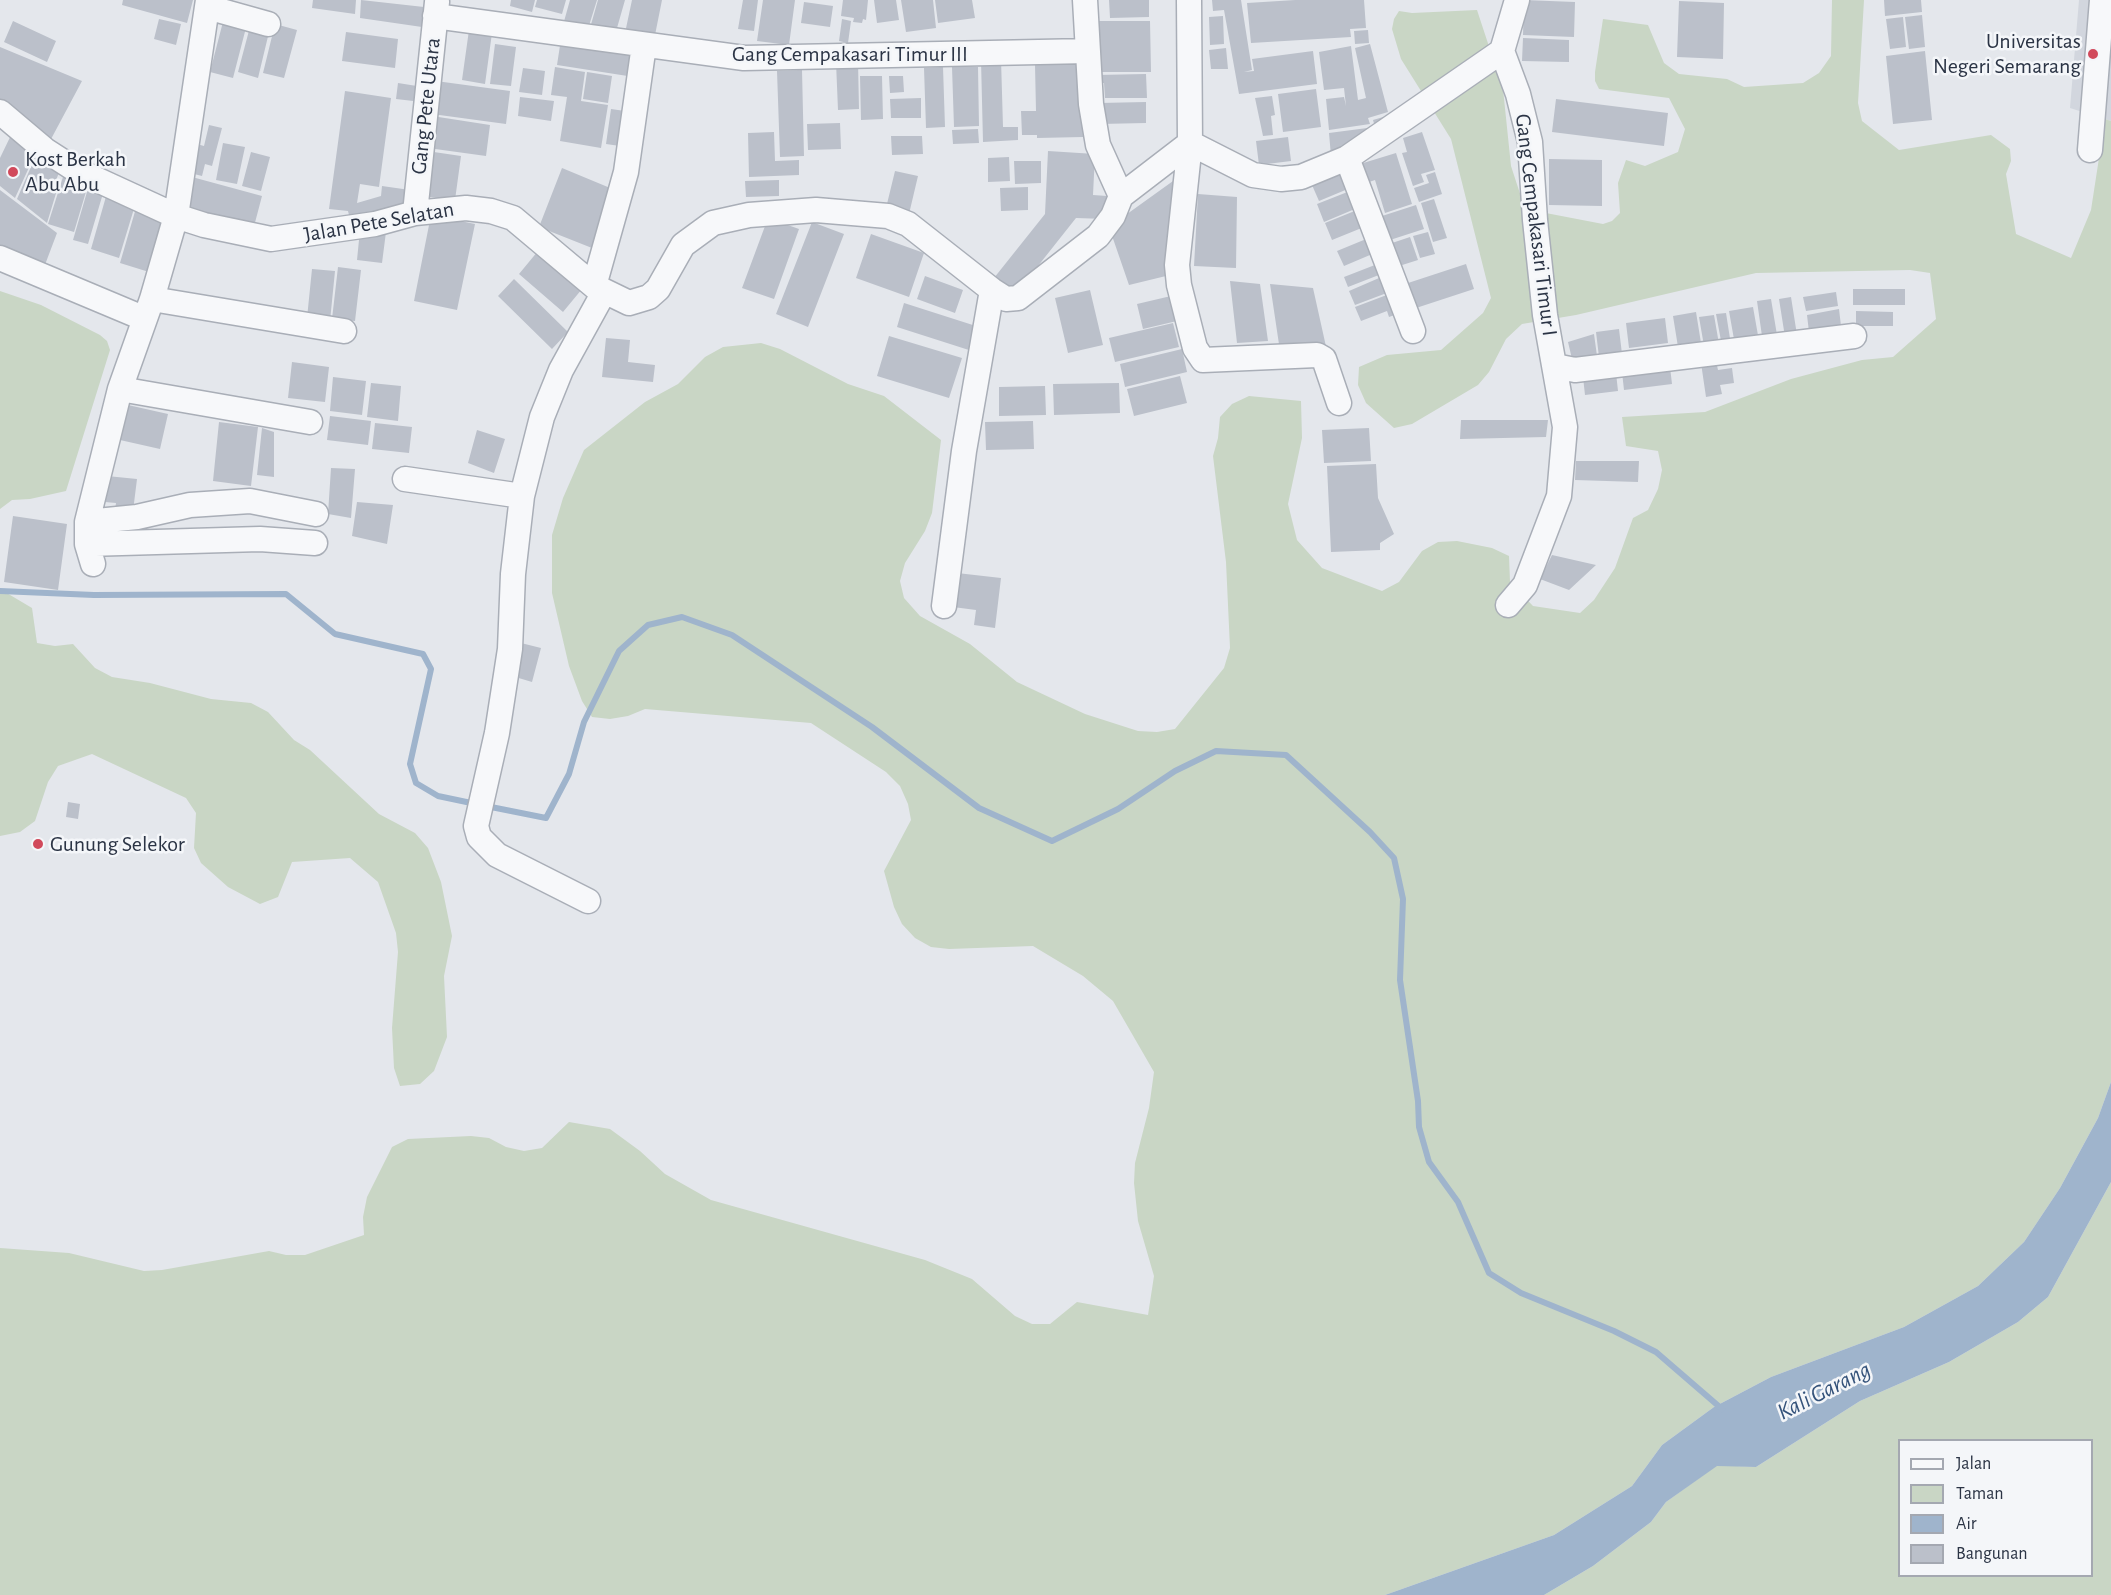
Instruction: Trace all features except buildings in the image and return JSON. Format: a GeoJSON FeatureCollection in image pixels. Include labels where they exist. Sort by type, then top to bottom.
{"type":"FeatureCollection","features":[{"type":"Feature","properties":{"kind":"street"},"geometry":{"type":"LineString","coordinates":[[1085,0],[1091,104],[1098,145],[1120,196]]}},
{"type":"Feature","properties":{"kind":"street"},"geometry":{"type":"LineString","coordinates":[[1189,0],[1190,142],[1177,265],[1179,285],[1195,348],[1203,360],[1317,354],[1324,359],[1339,403]]}},
{"type":"Feature","properties":{"kind":"street"},"geometry":{"type":"LineString","coordinates":[[1190,142],[1253,175],[1281,179],[1301,177],[1347,158],[1502,51],[1517,0]]}},
{"type":"Feature","properties":{"kind":"street"},"geometry":{"type":"LineString","coordinates":[[2090,150],[2102,0]]}},
{"type":"Feature","properties":{"kind":"street"},"geometry":{"type":"LineString","coordinates":[[89,543],[120,389],[176,216],[208,4],[268,24]]}},
{"type":"Feature","properties":{"kind":"street","name":"Gang Cempakasari Timur III"},"geometry":{"type":"LineString","coordinates":[[436,8],[644,45],[744,58],[1088,51]]}},
{"type":"Feature","properties":{"kind":"street","name":"Gang Pete Utara"},"geometry":{"type":"LineString","coordinates":[[415,213],[436,8]]}},
{"type":"Feature","properties":{"kind":"street"},"geometry":{"type":"LineString","coordinates":[[588,901],[497,855],[478,837],[476,826],[497,733],[510,649],[513,574],[522,496],[542,417],[599,289],[626,172],[644,45]]}},
{"type":"Feature","properties":{"kind":"street","name":"Gang Cempakasari Timur I"},"geometry":{"type":"LineString","coordinates":[[1502,51],[1518,94],[1530,142],[1534,220],[1545,315],[1556,366],[1565,427],[1559,496],[1525,585],[1508,605]]}},
{"type":"Feature","properties":{"kind":"street","name":"Jalan Pete Selatan"},"geometry":{"type":"LineString","coordinates":[[0,112],[45,150],[76,170],[176,216],[259,238],[271,239],[375,224],[415,213],[466,208],[491,211],[513,218],[599,289],[629,303],[649,297],[658,289],[683,245],[713,223],[739,216],[816,210],[888,216],[908,224],[992,290]]}},
{"type":"Feature","properties":{"kind":"street"},"geometry":{"type":"LineString","coordinates":[[944,606],[964,451],[992,290],[1006,298],[1022,297],[1098,236],[1113,216],[1120,196],[1190,142]]}},
{"type":"Feature","properties":{"kind":"street"},"geometry":{"type":"LineString","coordinates":[[1347,158],[1413,331]]}},
{"type":"Feature","properties":{"kind":"street"},"geometry":{"type":"LineString","coordinates":[[0,258],[147,309],[344,331]]}},
{"type":"Feature","properties":{"kind":"street"},"geometry":{"type":"LineString","coordinates":[[1556,366],[1575,370],[1854,336]]}},
{"type":"Feature","properties":{"kind":"street"},"geometry":{"type":"LineString","coordinates":[[120,389],[309,422]]}},
{"type":"Feature","properties":{"kind":"street"},"geometry":{"type":"LineString","coordinates":[[405,479],[522,496]]}},
{"type":"Feature","properties":{"kind":"street"},"geometry":{"type":"LineString","coordinates":[[89,543],[137,517],[190,505],[250,501],[316,514]]}},
{"type":"Feature","properties":{"kind":"street"},"geometry":{"type":"LineString","coordinates":[[89,543],[260,539],[315,543]]}},
{"type":"Feature","properties":{"kind":"shaded area","name":"Universitas Negeri Semarang"},"geometry":{"type":"Polygon","coordinates":[[[2079,0],[2111,0],[2111,121],[2070,108],[2079,0]]]}},
{"type":"Feature","properties":{"kind":"green space"},"geometry":{"type":"Polygon","coordinates":[[[1832,0],[1864,0],[1858,103],[1862,121],[1899,150],[1991,135],[2010,149],[2011,161],[2006,174],[2016,234],[2071,258],[2091,210],[2105,119],[2111,121],[2111,1082],[2098,1118],[2060,1188],[2024,1242],[1978,1286],[1904,1327],[1771,1377],[1714,1407],[1662,1445],[1632,1486],[1554,1535],[1385,1595],[0,1595],[0,1248],[69,1253],[144,1271],[162,1270],[269,1251],[286,1255],[305,1255],[364,1235],[363,1217],[367,1197],[392,1147],[408,1139],[471,1136],[489,1138],[506,1147],[524,1151],[542,1148],[569,1122],[610,1129],[640,1151],[665,1174],[711,1200],[925,1260],[972,1279],[1015,1316],[1032,1324],[1050,1324],[1077,1302],[1148,1315],[1154,1276],[1138,1221],[1134,1183],[1135,1163],[1149,1108],[1154,1072],[1113,1001],[1083,976],[1033,946],[949,949],[931,947],[915,938],[902,924],[894,907],[884,871],[911,820],[908,804],[900,786],[886,772],[811,723],[645,709],[628,716],[610,719],[592,717],[582,701],[569,666],[552,593],[552,535],[563,498],[584,450],[645,402],[678,384],[705,357],[723,347],[761,343],[780,349],[848,384],[884,396],[941,440],[932,513],[925,531],[905,563],[900,581],[904,598],[920,616],[970,644],[1017,682],[1085,714],[1138,731],[1157,732],[1175,729],[1224,668],[1230,648],[1226,562],[1213,456],[1220,417],[1232,404],[1249,396],[1301,401],[1302,438],[1288,504],[1297,540],[1322,568],[1382,591],[1399,582],[1422,551],[1438,542],[1457,541],[1492,548],[1509,556],[1510,582],[1533,606],[1580,613],[1594,600],[1615,568],[1633,518],[1648,510],[1658,489],[1662,470],[1658,451],[1626,446],[1622,417],[1705,412],[1791,379],[1862,360],[1893,357],[1936,319],[1930,273],[1910,270],[1756,273],[1576,315],[1522,324],[1506,339],[1489,372],[1478,385],[1412,424],[1394,428],[1366,403],[1358,385],[1359,367],[1387,355],[1441,350],[1483,313],[1491,298],[1451,139],[1401,59],[1392,29],[1394,19],[1399,11],[1412,13],[1477,10],[1503,89],[1511,166],[1525,209],[1603,224],[1612,221],[1620,213],[1618,183],[1626,160],[1645,166],[1678,152],[1685,129],[1669,98],[1599,89],[1595,81],[1595,72],[1603,19],[1648,25],[1664,63],[1679,74],[1727,79],[1744,87],[1803,83],[1819,73],[1831,56],[1832,0]]]}},
{"type":"Feature","properties":{"kind":"green space"},"geometry":{"type":"Polygon","coordinates":[[[0,291],[41,305],[100,335],[107,341],[110,350],[66,491],[30,499],[12,500],[0,509],[0,291]]]}},
{"type":"Feature","properties":{"kind":"green space"},"geometry":{"type":"Polygon","coordinates":[[[0,589],[32,608],[37,643],[55,646],[73,644],[95,668],[112,677],[150,683],[211,699],[251,703],[268,712],[294,740],[310,750],[379,814],[415,833],[428,848],[441,882],[452,936],[444,976],[447,1037],[434,1071],[420,1084],[400,1086],[394,1068],[392,1028],[398,952],[396,933],[378,882],[350,858],[292,862],[278,897],[260,904],[228,887],[201,863],[194,848],[196,813],[186,798],[92,754],[58,766],[48,782],[35,821],[20,832],[0,836],[0,589]]]}},
{"type":"Feature","properties":{"kind":"green space"},"geometry":{"type":"Polygon","coordinates":[[[2111,1182],[2111,1595],[1544,1595],[1593,1566],[1651,1522],[1666,1502],[1717,1465],[1756,1467],[1860,1401],[1949,1362],[2018,1322],[2048,1297],[2111,1182]]]}},
{"type":"Feature","properties":{"kind":"water","name":"Kali Garang"},"geometry":{"type":"Polygon","coordinates":[[[2111,1082],[2111,1182],[2048,1297],[2018,1322],[1949,1362],[1860,1401],[1756,1467],[1717,1466],[1666,1502],[1651,1522],[1593,1566],[1544,1595],[1385,1595],[1554,1535],[1632,1486],[1662,1445],[1714,1407],[1771,1377],[1904,1327],[1978,1286],[2024,1242],[2060,1188],[2098,1118],[2111,1082]]]}},
{"type":"Feature","properties":{"kind":"waterway"},"geometry":{"type":"LineString","coordinates":[[0,591],[94,595],[286,594],[335,634],[423,654],[431,669],[410,764],[416,783],[438,796],[476,804]]}},
{"type":"Feature","properties":{"kind":"waterway"},"geometry":{"type":"LineString","coordinates":[[486,806],[546,818],[569,774],[584,722],[619,651],[648,625],[682,617],[732,635],[872,727],[979,808],[1052,841],[1118,809],[1175,771],[1216,751],[1286,755],[1370,832],[1394,858],[1403,899],[1400,980],[1418,1101],[1419,1127],[1429,1162],[1458,1202],[1489,1273],[1521,1293],[1614,1331],[1656,1352],[1722,1409]]}},
{"type":"Feature","properties":{"kind":"place","name":"Universitas Negeri Semarang"},"geometry":{"type":"Point","coordinates":[2093,54]}},
{"type":"Feature","properties":{"kind":"place","name":"Kost Berkah Abu Abu"},"geometry":{"type":"Point","coordinates":[13,172]}},
{"type":"Feature","properties":{"kind":"place","name":"Gunung Selekor"},"geometry":{"type":"Point","coordinates":[38,844]}}]}
